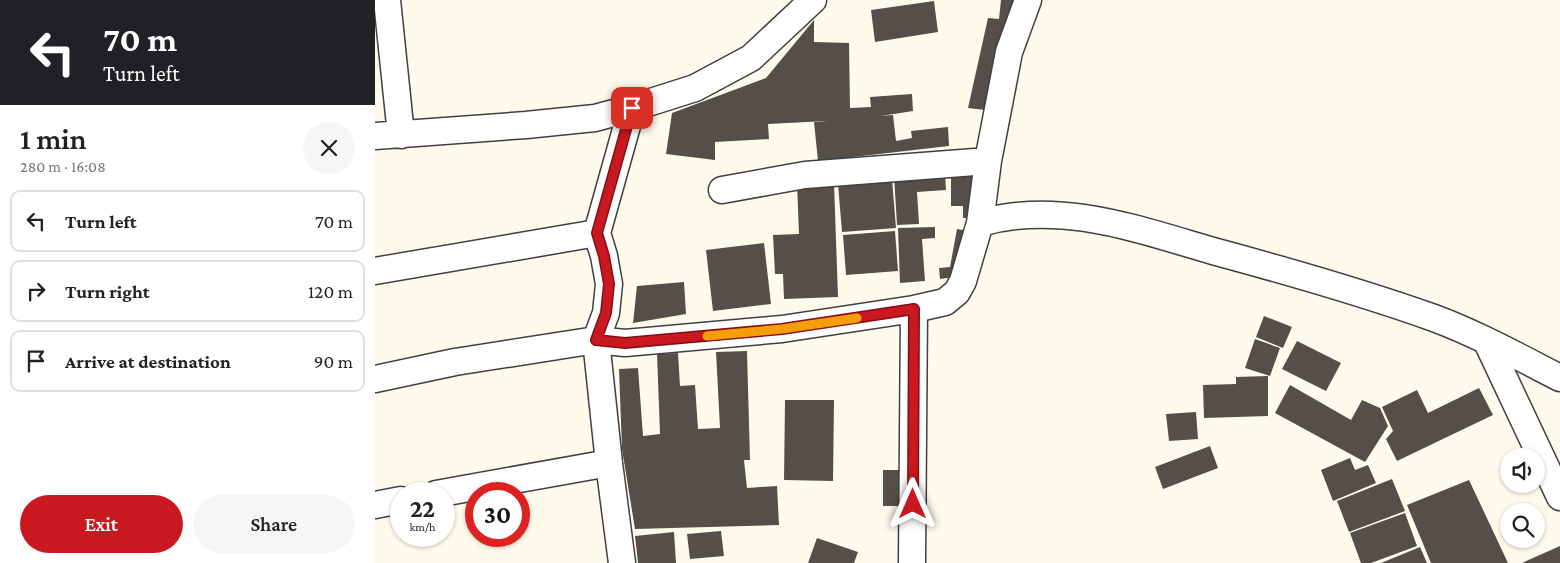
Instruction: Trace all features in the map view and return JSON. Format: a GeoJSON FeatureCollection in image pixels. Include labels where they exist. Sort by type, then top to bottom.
{"type":"FeatureCollection","features":[{"type":"Feature","properties":{"kind":"street"},"geometry":{"type":"LineString","coordinates":[[387,0],[401,135]]}},
{"type":"Feature","properties":{"kind":"street"},"geometry":{"type":"LineString","coordinates":[[375,136],[595,118],[632,108],[695,88],[751,58],[813,0]]}},
{"type":"Feature","properties":{"kind":"street"},"geometry":{"type":"LineString","coordinates":[[375,379],[455,362],[596,340],[625,343],[773,330],[914,309],[945,302],[957,292],[963,281],[980,223],[988,161],[1009,52],[1027,0]]}},
{"type":"Feature","properties":{"kind":"street"},"geometry":{"type":"LineString","coordinates":[[622,563],[596,340],[606,313],[609,284],[604,256],[597,233],[632,108]]}},
{"type":"Feature","properties":{"kind":"street"},"geometry":{"type":"LineString","coordinates":[[722,190],[805,175],[988,161]]}},
{"type":"Feature","properties":{"kind":"street"},"geometry":{"type":"LineString","coordinates":[[980,223],[1017,214],[1065,214],[1117,224],[1301,275],[1435,319],[1560,378]]}},
{"type":"Feature","properties":{"kind":"street"},"geometry":{"type":"LineString","coordinates":[[375,271],[597,233]]}},
{"type":"Feature","properties":{"kind":"street"},"geometry":{"type":"LineString","coordinates":[[912,563],[914,309]]}},
{"type":"Feature","properties":{"kind":"street"},"geometry":{"type":"LineString","coordinates":[[1487,342],[1560,497]]}},
{"type":"Feature","properties":{"kind":"street"},"geometry":{"type":"LineString","coordinates":[[455,491],[609,463]]}},
{"type":"Feature","properties":{"kind":"street"},"geometry":{"type":"LineString","coordinates":[[375,505],[390,502]]}},
{"type":"Feature","properties":{"kind":"building"},"geometry":{"type":"Polygon","coordinates":[[[1001,0],[1016,0],[994,111],[968,108],[988,18],[999,19],[1001,0]]]}},
{"type":"Feature","properties":{"kind":"building"},"geometry":{"type":"Polygon","coordinates":[[[934,1],[938,32],[875,42],[871,10],[934,1]]]}},
{"type":"Feature","properties":{"kind":"building"},"geometry":{"type":"Polygon","coordinates":[[[814,20],[814,42],[849,43],[850,108],[871,107],[870,97],[912,94],[913,111],[881,116],[893,115],[896,141],[912,138],[911,131],[948,127],[949,146],[818,161],[814,122],[827,121],[768,124],[769,139],[715,142],[715,160],[666,154],[672,113],[766,78],[814,20]]]}},
{"type":"Feature","properties":{"kind":"building"},"geometry":{"type":"Polygon","coordinates":[[[945,173],[946,190],[917,192],[919,224],[897,225],[894,176],[945,173]]]}},
{"type":"Feature","properties":{"kind":"building"},"geometry":{"type":"Polygon","coordinates":[[[951,174],[973,174],[974,218],[963,218],[963,206],[951,206],[951,174]]]}},
{"type":"Feature","properties":{"kind":"building"},"geometry":{"type":"Polygon","coordinates":[[[892,179],[896,228],[842,232],[838,184],[892,179]]]}},
{"type":"Feature","properties":{"kind":"building"},"geometry":{"type":"Polygon","coordinates":[[[834,183],[838,297],[784,299],[783,274],[775,274],[773,235],[799,234],[797,184],[834,183]]]}},
{"type":"Feature","properties":{"kind":"building"},"geometry":{"type":"Polygon","coordinates":[[[935,227],[935,238],[922,239],[925,281],[900,283],[898,228],[935,227]]]}},
{"type":"Feature","properties":{"kind":"building"},"geometry":{"type":"Polygon","coordinates":[[[957,229],[969,231],[961,276],[940,279],[939,268],[950,267],[957,229]]]}},
{"type":"Feature","properties":{"kind":"building"},"geometry":{"type":"Polygon","coordinates":[[[895,231],[898,271],[846,275],[843,235],[895,231]]]}},
{"type":"Feature","properties":{"kind":"building"},"geometry":{"type":"Polygon","coordinates":[[[764,243],[771,304],[713,311],[706,250],[764,243]]]}},
{"type":"Feature","properties":{"kind":"building"},"geometry":{"type":"Polygon","coordinates":[[[684,282],[686,314],[633,323],[637,286],[684,282]]]}},
{"type":"Feature","properties":{"kind":"building"},"geometry":{"type":"Polygon","coordinates":[[[1264,316],[1292,327],[1283,348],[1256,337],[1264,316]]]}},
{"type":"Feature","properties":{"kind":"building"},"geometry":{"type":"Polygon","coordinates":[[[1255,339],[1280,348],[1270,376],[1245,368],[1255,339]]]}},
{"type":"Feature","properties":{"kind":"building"},"geometry":{"type":"Polygon","coordinates":[[[1297,341],[1341,363],[1326,391],[1282,369],[1297,341]]]}},
{"type":"Feature","properties":{"kind":"building"},"geometry":{"type":"Polygon","coordinates":[[[747,351],[750,460],[744,460],[747,488],[777,486],[779,525],[635,529],[622,449],[619,369],[638,368],[643,436],[660,434],[657,354],[678,353],[680,386],[695,385],[698,429],[720,428],[716,352],[747,351]]]}},
{"type":"Feature","properties":{"kind":"building"},"geometry":{"type":"Polygon","coordinates":[[[1268,376],[1268,416],[1204,418],[1203,385],[1236,384],[1236,377],[1268,376]]]}},
{"type":"Feature","properties":{"kind":"building"},"geometry":{"type":"Polygon","coordinates":[[[1290,385],[1351,420],[1362,400],[1380,408],[1388,426],[1365,462],[1275,413],[1290,385]]]}},
{"type":"Feature","properties":{"kind":"building"},"geometry":{"type":"Polygon","coordinates":[[[1479,388],[1493,415],[1397,461],[1386,439],[1393,431],[1382,407],[1417,390],[1428,413],[1479,388]]]}},
{"type":"Feature","properties":{"kind":"building"},"geometry":{"type":"Polygon","coordinates":[[[785,400],[834,400],[833,481],[784,480],[785,400]]]}},
{"type":"Feature","properties":{"kind":"building"},"geometry":{"type":"Polygon","coordinates":[[[1196,412],[1198,439],[1169,441],[1166,414],[1196,412]]]}},
{"type":"Feature","properties":{"kind":"building"},"geometry":{"type":"Polygon","coordinates":[[[1210,446],[1218,468],[1163,489],[1155,467],[1210,446]]]}},
{"type":"Feature","properties":{"kind":"building"},"geometry":{"type":"Polygon","coordinates":[[[1350,458],[1355,470],[1368,465],[1376,483],[1333,501],[1321,470],[1350,458]]]}},
{"type":"Feature","properties":{"kind":"building"},"geometry":{"type":"Polygon","coordinates":[[[883,470],[907,470],[907,506],[883,506],[883,470]]]}},
{"type":"Feature","properties":{"kind":"building"},"geometry":{"type":"Polygon","coordinates":[[[1392,479],[1405,511],[1349,532],[1337,501],[1392,479]]]}},
{"type":"Feature","properties":{"kind":"building"},"geometry":{"type":"Polygon","coordinates":[[[1469,480],[1508,563],[1431,563],[1407,505],[1469,480]]]}},
{"type":"Feature","properties":{"kind":"building"},"geometry":{"type":"Polygon","coordinates":[[[1405,513],[1417,546],[1371,563],[1361,563],[1350,533],[1405,513]]]}},
{"type":"Feature","properties":{"kind":"building"},"geometry":{"type":"Polygon","coordinates":[[[721,531],[724,556],[690,559],[687,534],[721,531]]]}},
{"type":"Feature","properties":{"kind":"building"},"geometry":{"type":"Polygon","coordinates":[[[674,532],[676,563],[638,563],[635,536],[674,532]]]}},
{"type":"Feature","properties":{"kind":"building"},"geometry":{"type":"Polygon","coordinates":[[[817,538],[858,552],[854,563],[808,563],[817,538]]]}},
{"type":"Feature","properties":{"kind":"building"},"geometry":{"type":"Polygon","coordinates":[[[1560,546],[1560,563],[1522,563],[1560,546]]]}},
{"type":"Feature","properties":{"kind":"building"},"geometry":{"type":"Polygon","coordinates":[[[1420,547],[1427,563],[1381,563],[1420,547]]]}},
{"type":"Feature","properties":{"kind":"slow traffic"},"geometry":{"type":"LineString","coordinates":[[707,336],[782,329],[857,318]]}},
{"type":"Feature","properties":{"kind":"route"},"geometry":{"type":"LineString","coordinates":[[632,108],[597,233],[604,256],[609,284],[606,313],[596,340],[625,343],[782,329],[914,309],[913,504]]}}]}
